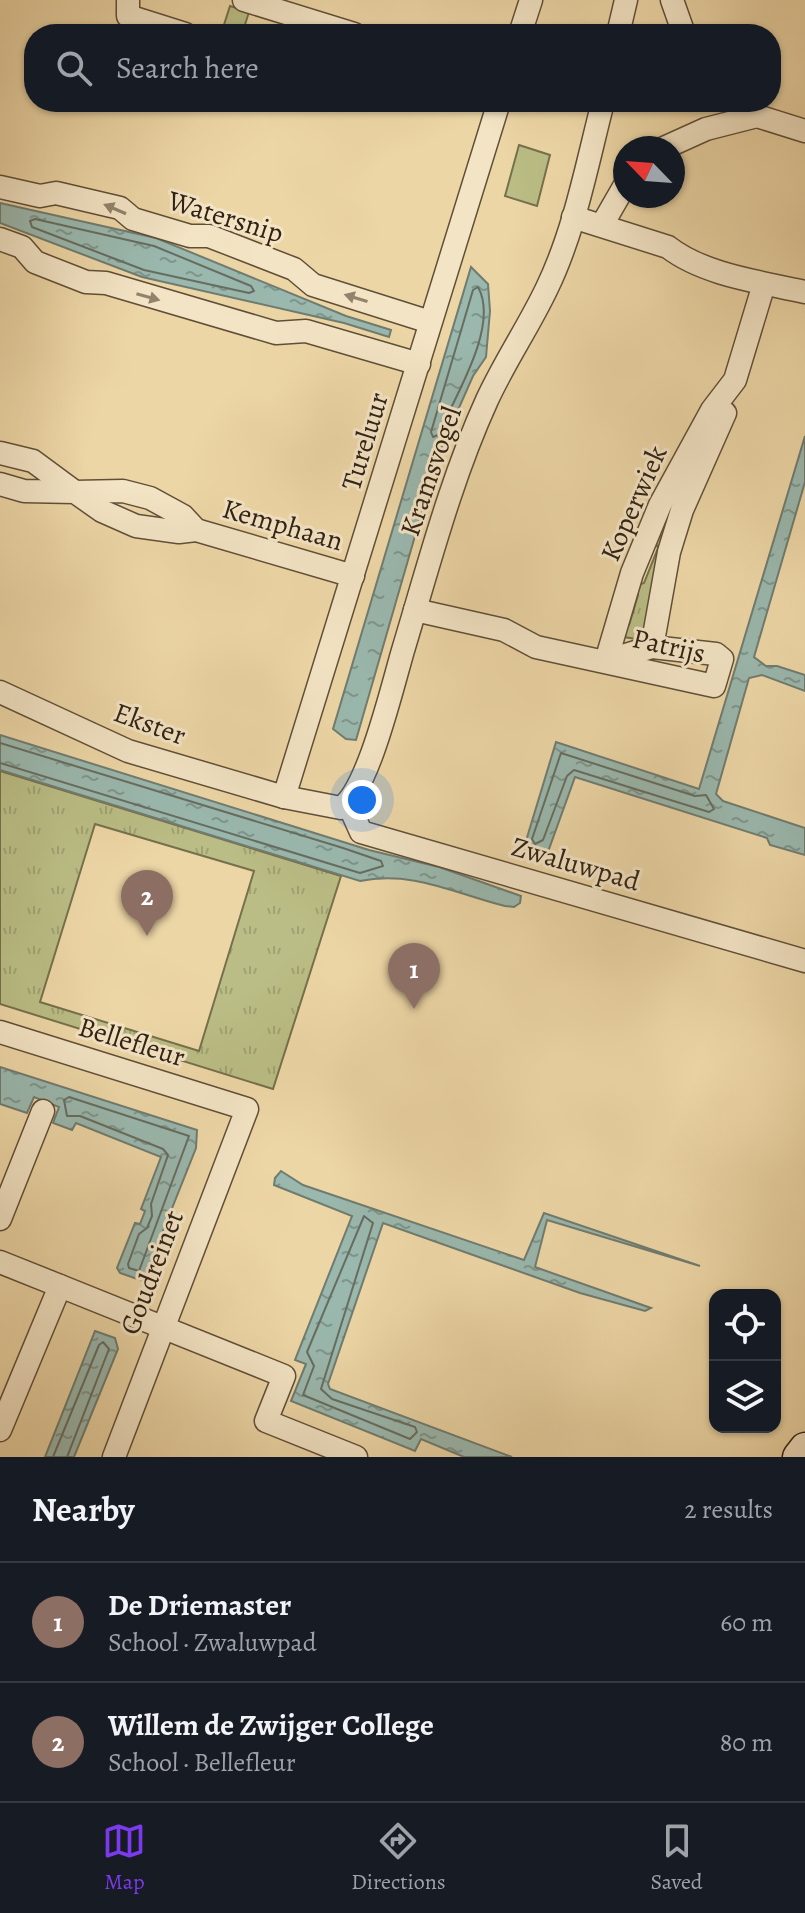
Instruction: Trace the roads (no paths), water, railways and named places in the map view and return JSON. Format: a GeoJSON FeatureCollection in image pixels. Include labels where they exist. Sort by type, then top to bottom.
{"type":"FeatureCollection","features":[{"type":"Feature","properties":{"kind":"street"},"geometry":{"type":"LineString","coordinates":[[128,0],[128,16],[153,24]]}},
{"type":"Feature","properties":{"kind":"street"},"geometry":{"type":"LineString","coordinates":[[244,0],[322,24]]}},
{"type":"Feature","properties":{"kind":"street"},"geometry":{"type":"LineString","coordinates":[[523,24],[531,0]]}},
{"type":"Feature","properties":{"kind":"street"},"geometry":{"type":"LineString","coordinates":[[620,24],[626,0]]}},
{"type":"Feature","properties":{"kind":"street"},"geometry":{"type":"LineString","coordinates":[[672,0],[680,24]]}},
{"type":"Feature","properties":{"kind":"street","name":"Tureluur"},"geometry":{"type":"LineString","coordinates":[[284,797],[419,364],[491,112]]}},
{"type":"Feature","properties":{"kind":"street","name":"Kramsvogel"},"geometry":{"type":"LineString","coordinates":[[348,803],[359,787],[452,490],[487,400],[548,286],[573,217],[600,112]]}},
{"type":"Feature","properties":{"kind":"street"},"geometry":{"type":"LineString","coordinates":[[685,138],[743,112]]}},
{"type":"Feature","properties":{"kind":"street"},"geometry":{"type":"LineString","coordinates":[[757,112],[805,131]]}},
{"type":"Feature","properties":{"kind":"street","name":"Watersnip"},"geometry":{"type":"LineString","coordinates":[[0,187],[40,196],[56,193],[120,208],[133,219],[190,236],[209,236],[294,269],[313,285],[430,322]]}},
{"type":"Feature","properties":{"kind":"street"},"geometry":{"type":"LineString","coordinates":[[602,225],[613,206]]}},
{"type":"Feature","properties":{"kind":"street"},"geometry":{"type":"LineString","coordinates":[[573,217],[668,247],[681,257],[800,293]]}},
{"type":"Feature","properties":{"kind":"street"},"geometry":{"type":"LineString","coordinates":[[0,239],[22,247],[35,262],[86,282],[106,283],[276,333],[306,331],[419,364]]}},
{"type":"Feature","properties":{"kind":"street","name":"Koperwiek"},"geometry":{"type":"LineString","coordinates":[[652,647],[669,552],[682,510],[724,417],[764,284]]}},
{"type":"Feature","properties":{"kind":"street","name":"Koperwiek"},"geometry":{"type":"LineString","coordinates":[[606,661],[632,573],[660,505],[712,410],[735,380]]}},
{"type":"Feature","properties":{"kind":"street","name":"Kemphaan"},"geometry":{"type":"LineString","coordinates":[[0,453],[33,461],[102,511],[136,526],[179,532],[196,530]]}},
{"type":"Feature","properties":{"kind":"street","name":"Kemphaan"},"geometry":{"type":"LineString","coordinates":[[0,484],[24,491],[108,490],[139,494],[164,504],[196,530],[353,576]]}},
{"type":"Feature","properties":{"kind":"street","name":"Patrijs"},"geometry":{"type":"LineString","coordinates":[[415,610],[504,630],[536,647],[714,686],[722,659],[716,654],[652,647],[606,661]]}},
{"type":"Feature","properties":{"kind":"street","name":"Ekster"},"geometry":{"type":"LineString","coordinates":[[0,692],[128,751],[284,797]]}},
{"type":"Feature","properties":{"kind":"street"},"geometry":{"type":"LineString","coordinates":[[284,797],[341,808],[348,803]]}},
{"type":"Feature","properties":{"kind":"street","name":"Zwaluwpad"},"geometry":{"type":"LineString","coordinates":[[348,803],[361,832],[805,961]]}},
{"type":"Feature","properties":{"kind":"street","name":"Bellefleur"},"geometry":{"type":"LineString","coordinates":[[0,1032],[247,1109]]}},
{"type":"Feature","properties":{"kind":"street","name":"Goudreinet"},"geometry":{"type":"LineString","coordinates":[[114,1457],[247,1109]]}},
{"type":"Feature","properties":{"kind":"street"},"geometry":{"type":"LineString","coordinates":[[0,1219],[43,1111]]}},
{"type":"Feature","properties":{"kind":"street"},"geometry":{"type":"LineString","coordinates":[[0,1262],[284,1376],[266,1421],[356,1457]]}},
{"type":"Feature","properties":{"kind":"street"},"geometry":{"type":"LineString","coordinates":[[0,1430],[60,1286]]}},
{"type":"Feature","properties":{"kind":"street"},"geometry":{"type":"LineString","coordinates":[[798,1457],[805,1448]]}},
{"type":"Feature","properties":{"kind":"water"},"geometry":{"type":"Polygon","coordinates":[[[0,203],[156,238],[346,316],[391,330],[389,337],[344,323],[142,277],[0,223],[0,203]]]}},
{"type":"Feature","properties":{"kind":"water"},"geometry":{"type":"Polygon","coordinates":[[[471,267],[488,284],[490,311],[486,357],[473,376],[439,453],[356,740],[346,739],[333,729],[471,267]]]}},
{"type":"Feature","properties":{"kind":"water"},"geometry":{"type":"Polygon","coordinates":[[[805,436],[805,482],[754,657],[766,666],[777,666],[805,675],[805,691],[762,675],[749,678],[716,794],[723,801],[805,828],[805,855],[770,845],[767,838],[575,777],[549,849],[535,857],[522,854],[556,742],[699,789],[805,436]]]}},
{"type":"Feature","properties":{"kind":"water"},"geometry":{"type":"Polygon","coordinates":[[[0,735],[369,850],[439,867],[521,896],[520,903],[514,907],[505,906],[416,881],[379,878],[360,881],[0,770],[0,735]]]}},
{"type":"Feature","properties":{"kind":"water"},"geometry":{"type":"Polygon","coordinates":[[[0,1067],[197,1130],[196,1148],[143,1281],[120,1273],[117,1268],[135,1223],[140,1224],[145,1211],[141,1209],[161,1157],[76,1123],[72,1130],[53,1123],[59,1107],[34,1097],[27,1113],[0,1104],[0,1067]]]}},
{"type":"Feature","properties":{"kind":"water"},"geometry":{"type":"Polygon","coordinates":[[[281,1171],[303,1185],[524,1260],[544,1213],[700,1266],[547,1220],[535,1267],[651,1308],[645,1311],[580,1293],[383,1223],[328,1384],[330,1389],[512,1457],[464,1457],[421,1439],[415,1451],[291,1401],[306,1364],[295,1360],[352,1216],[274,1185],[281,1171]]]}},
{"type":"Feature","properties":{"kind":"water"},"geometry":{"type":"Polygon","coordinates":[[[95,1331],[115,1338],[118,1349],[74,1457],[45,1457],[95,1331]]]}},
{"type":"Feature","properties":{"kind":"place","name":"Willem de Zwijger College"},"geometry":{"type":"Point","coordinates":[147,936]}},
{"type":"Feature","properties":{"kind":"place","name":"De Driemaster"},"geometry":{"type":"Point","coordinates":[414,1009]}}]}
